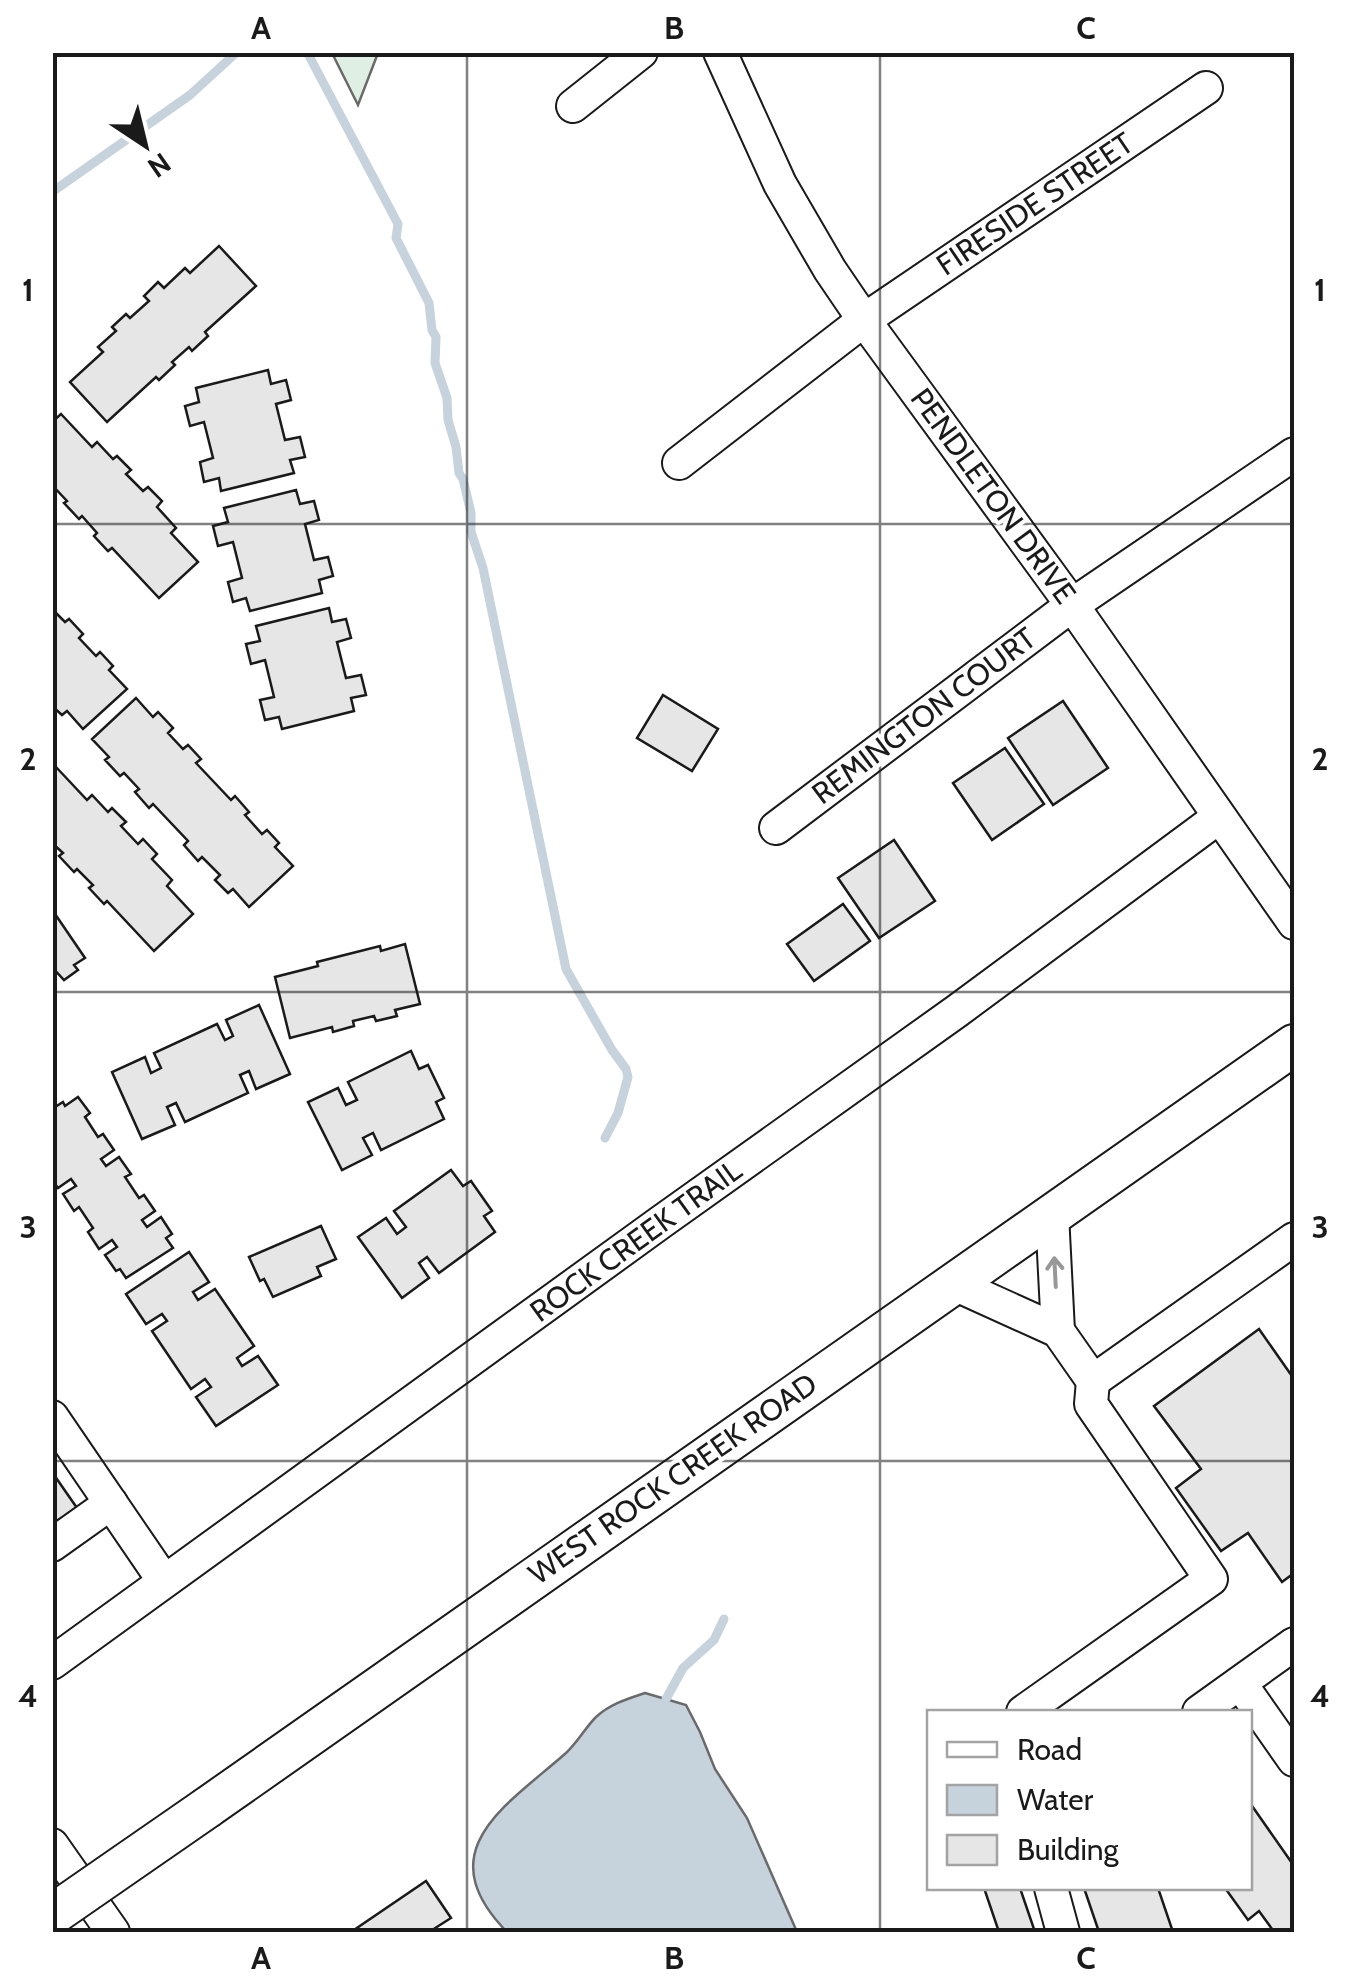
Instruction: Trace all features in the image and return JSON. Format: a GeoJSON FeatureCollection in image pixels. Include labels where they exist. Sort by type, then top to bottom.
{"type":"FeatureCollection","features":[{"type":"Feature","properties":{"kind":"main road","name":"WEST ROCK CREEK ROAD"},"geometry":{"type":"LineString","coordinates":[[52,1916],[1294,1045]]}},
{"type":"Feature","properties":{"kind":"street"},"geometry":{"type":"LineString","coordinates":[[573,106],[641,52]]}},
{"type":"Feature","properties":{"kind":"street","name":"PENDLETON DRIVE"},"geometry":{"type":"LineString","coordinates":[[720,52],[780,184],[830,270],[1072,605],[1294,923]]}},
{"type":"Feature","properties":{"kind":"street","name":"FIRESIDE STREET"},"geometry":{"type":"LineString","coordinates":[[679,463],[864,320],[1206,88]]}},
{"type":"Feature","properties":{"kind":"street","name":"REMINGTON COURT"},"geometry":{"type":"LineString","coordinates":[[776,828],[1072,605],[1294,454]]}},
{"type":"Feature","properties":{"kind":"street","name":"ROCK CREEK TRAIL"},"geometry":{"type":"LineString","coordinates":[[52,1662],[973,1000],[1219,817]]}},
{"type":"Feature","properties":{"kind":"street"},"geometry":{"type":"LineString","coordinates":[[1052,1214],[1058,1331]]}},
{"type":"Feature","properties":{"kind":"street"},"geometry":{"type":"LineString","coordinates":[[1093,1381],[1294,1239]]}},
{"type":"Feature","properties":{"kind":"street"},"geometry":{"type":"LineString","coordinates":[[952,1283],[1058,1331],[1093,1381],[1091,1404],[1210,1579],[1026,1710]]}},
{"type":"Feature","properties":{"kind":"street"},"geometry":{"type":"LineString","coordinates":[[52,1417],[164,1581]]}},
{"type":"Feature","properties":{"kind":"street"},"geometry":{"type":"LineString","coordinates":[[52,1546],[111,1503]]}},
{"type":"Feature","properties":{"kind":"street"},"geometry":{"type":"LineString","coordinates":[[1202,1710],[1294,1644]]}},
{"type":"Feature","properties":{"kind":"street"},"geometry":{"type":"LineString","coordinates":[[1240,1683],[1294,1760]]}},
{"type":"Feature","properties":{"kind":"street"},"geometry":{"type":"LineString","coordinates":[[52,1846],[113,1932]]}},
{"type":"Feature","properties":{"kind":"street"},"geometry":{"type":"LineString","coordinates":[[1052,1890],[1062,1932]]}},
{"type":"Feature","properties":{"kind":"green space"},"geometry":{"type":"Polygon","coordinates":[[[332,53],[378,53],[358,105],[332,53]]]}},
{"type":"Feature","properties":{"kind":"water"},"geometry":{"type":"Polygon","coordinates":[[[645,1693],[686,1705],[715,1769],[747,1818],[797,1932],[507,1932],[484,1903],[474,1877],[475,1853],[484,1832],[500,1811],[570,1749],[596,1717],[613,1705],[645,1693]]]}},
{"type":"Feature","properties":{"kind":"building"},"geometry":{"type":"Polygon","coordinates":[[[219,246],[256,286],[205,332],[208,336],[192,351],[189,347],[159,380],[156,377],[107,422],[70,382],[103,352],[98,347],[116,331],[112,327],[149,301],[144,296],[158,282],[164,288],[185,268],[190,273],[219,246]]]}},
{"type":"Feature","properties":{"kind":"building"},"geometry":{"type":"Polygon","coordinates":[[[268,370],[271,384],[286,380],[291,400],[276,404],[285,440],[300,437],[305,457],[290,460],[294,473],[221,491],[219,478],[204,482],[200,462],[213,458],[204,422],[190,426],[185,406],[199,402],[196,388],[268,370]]]}},
{"type":"Feature","properties":{"kind":"building"},"geometry":{"type":"Polygon","coordinates":[[[61,414],[92,447],[97,442],[113,459],[117,456],[131,470],[126,474],[143,491],[148,487],[162,501],[157,507],[176,528],[171,533],[198,562],[159,598],[112,548],[108,551],[94,536],[97,533],[64,503],[67,501],[52,485],[52,422],[61,414]]]}},
{"type":"Feature","properties":{"kind":"building"},"geometry":{"type":"Polygon","coordinates":[[[296,490],[300,504],[314,501],[319,520],[305,524],[314,560],[328,557],[333,576],[319,580],[322,593],[250,611],[246,598],[233,602],[228,582],[242,578],[233,542],[218,546],[213,526],[228,522],[224,508],[296,490]]]}},
{"type":"Feature","properties":{"kind":"building"},"geometry":{"type":"Polygon","coordinates":[[[329,608],[332,622],[346,619],[351,638],[337,642],[346,678],[361,675],[366,695],[351,698],[354,711],[282,729],[279,717],[265,720],[260,700],[274,697],[265,660],[251,664],[246,644],[260,641],[256,626],[329,608]]]}},
{"type":"Feature","properties":{"kind":"building"},"geometry":{"type":"Polygon","coordinates":[[[52,609],[65,622],[69,619],[83,634],[79,638],[96,656],[100,652],[113,666],[109,670],[127,689],[83,729],[67,711],[62,715],[52,706],[52,609]]]}},
{"type":"Feature","properties":{"kind":"building"},"geometry":{"type":"Polygon","coordinates":[[[663,695],[718,729],[692,771],[637,738],[663,695]]]}},
{"type":"Feature","properties":{"kind":"building"},"geometry":{"type":"Polygon","coordinates":[[[136,698],[153,717],[158,712],[173,728],[168,733],[183,749],[188,745],[201,759],[196,763],[231,800],[235,796],[249,812],[245,815],[262,834],[267,830],[279,843],[275,847],[293,866],[249,907],[233,889],[228,893],[215,880],[220,875],[202,857],[198,861],[184,845],[188,841],[153,804],[149,808],[135,792],[139,789],[124,773],[120,776],[92,739],[136,698]]]}},
{"type":"Feature","properties":{"kind":"building"},"geometry":{"type":"Polygon","coordinates":[[[1063,701],[1108,768],[1053,805],[1008,738],[1063,701]]]}},
{"type":"Feature","properties":{"kind":"building"},"geometry":{"type":"Polygon","coordinates":[[[1005,748],[1044,804],[992,840],[953,783],[1005,748]]]}},
{"type":"Feature","properties":{"kind":"building"},"geometry":{"type":"Polygon","coordinates":[[[56,767],[87,800],[92,795],[108,812],[112,808],[126,822],[121,826],[138,844],[143,839],[157,854],[152,859],[172,880],[167,886],[193,914],[154,951],[107,901],[104,904],[89,888],[93,885],[77,869],[74,872],[52,843],[52,770],[56,767]]]}},
{"type":"Feature","properties":{"kind":"building"},"geometry":{"type":"Polygon","coordinates":[[[894,840],[935,901],[879,938],[838,878],[894,840]]]}},
{"type":"Feature","properties":{"kind":"building"},"geometry":{"type":"Polygon","coordinates":[[[843,904],[870,941],[814,981],[787,944],[843,904]]]}},
{"type":"Feature","properties":{"kind":"building"},"geometry":{"type":"Polygon","coordinates":[[[53,911],[85,958],[74,965],[78,970],[64,980],[52,967],[53,911]]]}},
{"type":"Feature","properties":{"kind":"building"},"geometry":{"type":"Polygon","coordinates":[[[405,944],[420,1004],[395,1010],[397,1016],[376,1021],[374,1016],[333,1032],[332,1027],[290,1038],[275,977],[380,946],[381,951],[405,944]]]}},
{"type":"Feature","properties":{"kind":"building"},"geometry":{"type":"Polygon","coordinates":[[[259,1005],[290,1074],[256,1089],[249,1071],[240,1075],[248,1093],[185,1122],[176,1103],[167,1107],[175,1125],[142,1139],[112,1072],[145,1057],[151,1073],[161,1068],[154,1053],[217,1024],[225,1040],[233,1036],[226,1020],[259,1005]]]}},
{"type":"Feature","properties":{"kind":"building"},"geometry":{"type":"Polygon","coordinates":[[[411,1051],[419,1069],[428,1065],[444,1098],[436,1102],[444,1119],[381,1150],[373,1133],[363,1138],[372,1155],[342,1170],[308,1102],[338,1088],[346,1105],[357,1100],[348,1082],[411,1051]]]}},
{"type":"Feature","properties":{"kind":"building"},"geometry":{"type":"Polygon","coordinates":[[[78,1097],[90,1113],[85,1117],[98,1137],[103,1134],[114,1150],[101,1159],[106,1166],[119,1157],[131,1174],[125,1177],[139,1198],[144,1195],[155,1211],[142,1220],[147,1227],[161,1217],[172,1234],[166,1238],[173,1248],[126,1278],[105,1255],[117,1247],[112,1240],[99,1249],[88,1232],[93,1228],[79,1207],[74,1211],[63,1194],[76,1186],[71,1179],[58,1188],[52,1180],[52,1109],[78,1097]]]}},
{"type":"Feature","properties":{"kind":"building"},"geometry":{"type":"Polygon","coordinates":[[[451,1170],[463,1186],[471,1181],[492,1211],[484,1216],[495,1232],[439,1273],[427,1257],[419,1263],[429,1278],[402,1298],[358,1237],[386,1218],[397,1234],[406,1227],[394,1211],[451,1170]]]}},
{"type":"Feature","properties":{"kind":"building"},"geometry":{"type":"Polygon","coordinates":[[[321,1226],[336,1259],[317,1267],[321,1276],[273,1297],[249,1257],[321,1226]]]}},
{"type":"Feature","properties":{"kind":"building"},"geometry":{"type":"Polygon","coordinates":[[[189,1252],[209,1282],[193,1292],[198,1300],[215,1289],[254,1346],[237,1358],[242,1366],[258,1356],[278,1385],[216,1426],[196,1397],[211,1387],[205,1379],[191,1389],[152,1331],[167,1321],[162,1314],[146,1324],[126,1294],[189,1252]]]}},
{"type":"Feature","properties":{"kind":"building"},"geometry":{"type":"Polygon","coordinates":[[[1259,1329],[1294,1379],[1294,1573],[1282,1582],[1248,1533],[1221,1551],[1176,1488],[1201,1469],[1154,1406],[1259,1329]]]}},
{"type":"Feature","properties":{"kind":"building"},"geometry":{"type":"Polygon","coordinates":[[[52,1472],[77,1508],[52,1524],[52,1472]]]}},
{"type":"Feature","properties":{"kind":"building"},"geometry":{"type":"Polygon","coordinates":[[[1252,1806],[1294,1866],[1294,1932],[1266,1932],[1272,1929],[1259,1911],[1248,1920],[1226,1890],[1252,1890],[1252,1806]]]}},
{"type":"Feature","properties":{"kind":"building"},"geometry":{"type":"Polygon","coordinates":[[[426,1881],[451,1918],[429,1932],[351,1932],[426,1881]]]}},
{"type":"Feature","properties":{"kind":"building"},"geometry":{"type":"Polygon","coordinates":[[[985,1890],[1021,1890],[1035,1932],[999,1932],[985,1890]]]}},
{"type":"Feature","properties":{"kind":"building"},"geometry":{"type":"Polygon","coordinates":[[[1085,1890],[1159,1890],[1173,1932],[1099,1932],[1085,1890]]]}},
{"type":"Feature","properties":{"kind":"waterway"},"geometry":{"type":"LineString","coordinates":[[52,192],[190,95],[237,52]]}},
{"type":"Feature","properties":{"kind":"waterway"},"geometry":{"type":"LineString","coordinates":[[307,52],[398,224],[396,238],[429,303],[436,337],[435,363],[447,398],[459,473],[471,513],[471,532],[483,568],[566,969],[628,1077],[618,1113],[605,1138]]}},
{"type":"Feature","properties":{"kind":"waterway"},"geometry":{"type":"LineString","coordinates":[[666,1699],[683,1668],[714,1640],[724,1619]]}}]}
